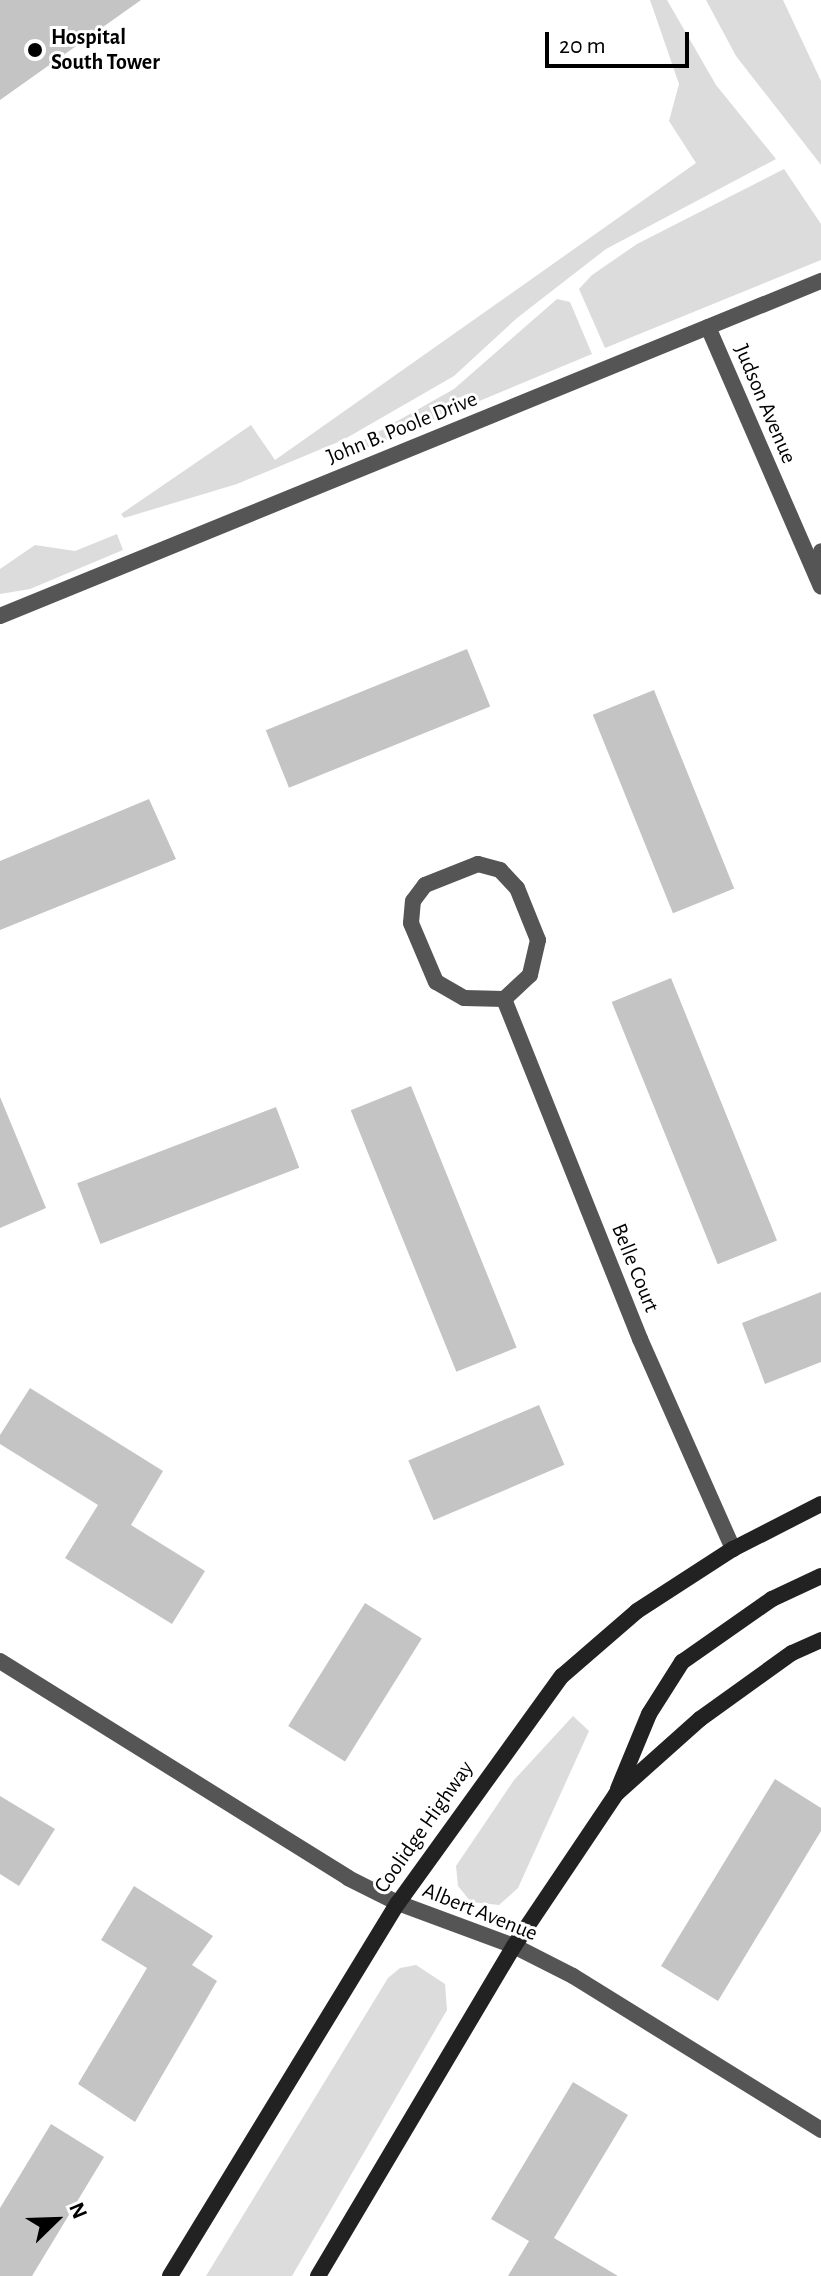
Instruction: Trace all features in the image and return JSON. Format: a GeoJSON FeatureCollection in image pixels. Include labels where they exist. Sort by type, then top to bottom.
{"type":"FeatureCollection","features":[{"type":"Feature","properties":{"kind":"main road","name":"Coolidge Highway"},"geometry":{"type":"LineString","coordinates":[[170,2276],[398,1903],[562,1676],[637,1611],[733,1549],[821,1504]]}},
{"type":"Feature","properties":{"kind":"main road"},"geometry":{"type":"LineString","coordinates":[[318,2276],[514,1946],[616,1794],[649,1714],[682,1662],[772,1599],[821,1576]]}},
{"type":"Feature","properties":{"kind":"main road"},"geometry":{"type":"LineString","coordinates":[[616,1794],[700,1719],[792,1653],[821,1640]]}},
{"type":"Feature","properties":{"kind":"street","name":"John B. Poole Drive"},"geometry":{"type":"LineString","coordinates":[[0,616],[821,281]]}},
{"type":"Feature","properties":{"kind":"street","name":"Judson Avenue"},"geometry":{"type":"LineString","coordinates":[[708,327],[819,582]]}},
{"type":"Feature","properties":{"kind":"street"},"geometry":{"type":"LineString","coordinates":[[819,582],[821,551]]}},
{"type":"Feature","properties":{"kind":"street"},"geometry":{"type":"LineString","coordinates":[[478,864],[500,870],[517,888],[538,940],[530,975],[504,999],[464,998],[436,982],[411,923],[413,901],[425,885],[478,864]]}},
{"type":"Feature","properties":{"kind":"street","name":"Belle Court"},"geometry":{"type":"LineString","coordinates":[[504,999],[640,1339],[733,1549]]}},
{"type":"Feature","properties":{"kind":"street","name":"Albert Avenue"},"geometry":{"type":"LineString","coordinates":[[0,1661],[348,1878],[398,1903],[514,1946],[821,2130]]}},
{"type":"Feature","properties":{"kind":"shaded area"},"geometry":{"type":"Polygon","coordinates":[[[650,0],[667,0],[716,85],[776,159],[606,249],[517,318],[454,376],[343,440],[237,484],[124,518],[121,514],[251,425],[275,460],[696,163],[669,121],[679,84],[650,0]]]}},
{"type":"Feature","properties":{"kind":"shaded area"},"geometry":{"type":"Polygon","coordinates":[[[706,0],[783,0],[821,81],[821,165],[736,56],[706,0]]]}},
{"type":"Feature","properties":{"kind":"shaded area"},"geometry":{"type":"Polygon","coordinates":[[[784,169],[821,224],[821,260],[605,348],[579,289],[592,275],[637,244],[784,169]]]}},
{"type":"Feature","properties":{"kind":"shaded area"},"geometry":{"type":"Polygon","coordinates":[[[557,299],[570,302],[592,354],[347,456],[346,450],[454,389],[557,299]]]}},
{"type":"Feature","properties":{"kind":"shaded area"},"geometry":{"type":"Polygon","coordinates":[[[117,534],[123,550],[30,589],[0,594],[0,569],[35,545],[75,551],[117,534]]]}},
{"type":"Feature","properties":{"kind":"shaded area"},"geometry":{"type":"Polygon","coordinates":[[[573,1716],[589,1731],[518,1888],[499,1905],[471,1902],[458,1886],[456,1866],[514,1780],[573,1716]]]}},
{"type":"Feature","properties":{"kind":"shaded area"},"geometry":{"type":"Polygon","coordinates":[[[416,1965],[445,1984],[447,2010],[292,2276],[206,2276],[388,1978],[400,1968],[416,1965]]]}},
{"type":"Feature","properties":{"kind":"building","name":"Hospital South Tower"},"geometry":{"type":"Polygon","coordinates":[[[0,0],[141,0],[0,100],[0,0]]]}},
{"type":"Feature","properties":{"kind":"building"},"geometry":{"type":"Polygon","coordinates":[[[467,649],[490,706],[289,788],[266,730],[467,649]]]}},
{"type":"Feature","properties":{"kind":"building"},"geometry":{"type":"Polygon","coordinates":[[[654,690],[734,888],[673,913],[593,715],[654,690]]]}},
{"type":"Feature","properties":{"kind":"building"},"geometry":{"type":"Polygon","coordinates":[[[149,799],[176,859],[0,930],[0,861],[149,799]]]}},
{"type":"Feature","properties":{"kind":"building"},"geometry":{"type":"Polygon","coordinates":[[[671,978],[777,1240],[718,1264],[612,1002],[671,978]]]}},
{"type":"Feature","properties":{"kind":"building"},"geometry":{"type":"Polygon","coordinates":[[[411,1086],[517,1347],[456,1372],[351,1110],[411,1086]]]}},
{"type":"Feature","properties":{"kind":"building"},"geometry":{"type":"Polygon","coordinates":[[[0,1097],[46,1208],[0,1228],[0,1097]]]}},
{"type":"Feature","properties":{"kind":"building"},"geometry":{"type":"Polygon","coordinates":[[[276,1107],[299,1168],[100,1244],[77,1183],[276,1107]]]}},
{"type":"Feature","properties":{"kind":"building"},"geometry":{"type":"Polygon","coordinates":[[[821,1292],[821,1362],[765,1384],[742,1323],[821,1292]]]}},
{"type":"Feature","properties":{"kind":"building"},"geometry":{"type":"Polygon","coordinates":[[[30,1388],[163,1471],[131,1525],[205,1571],[172,1624],[65,1558],[98,1505],[0,1444],[0,1435],[30,1388]]]}},
{"type":"Feature","properties":{"kind":"building"},"geometry":{"type":"Polygon","coordinates":[[[539,1405],[564,1465],[434,1520],[408,1460],[539,1405]]]}},
{"type":"Feature","properties":{"kind":"building"},"geometry":{"type":"Polygon","coordinates":[[[365,1603],[422,1639],[345,1761],[288,1726],[365,1603]]]}},
{"type":"Feature","properties":{"kind":"building"},"geometry":{"type":"Polygon","coordinates":[[[775,1779],[821,1808],[821,1831],[718,2001],[661,1966],[775,1779]]]}},
{"type":"Feature","properties":{"kind":"building"},"geometry":{"type":"Polygon","coordinates":[[[0,1796],[55,1829],[19,1886],[0,1874],[0,1796]]]}},
{"type":"Feature","properties":{"kind":"building"},"geometry":{"type":"Polygon","coordinates":[[[134,1886],[213,1936],[192,1965],[217,1981],[135,2122],[78,2084],[147,1968],[101,1940],[134,1886]]]}},
{"type":"Feature","properties":{"kind":"building"},"geometry":{"type":"Polygon","coordinates":[[[573,2082],[628,2115],[554,2238],[618,2276],[508,2276],[529,2241],[491,2219],[573,2082]]]}},
{"type":"Feature","properties":{"kind":"building"},"geometry":{"type":"Polygon","coordinates":[[[51,2124],[104,2157],[32,2276],[0,2276],[0,2208],[51,2124]]]}},
{"type":"Feature","properties":{"kind":"place","name":"Hospital South Tower"},"geometry":{"type":"Point","coordinates":[35,50]}}]}
